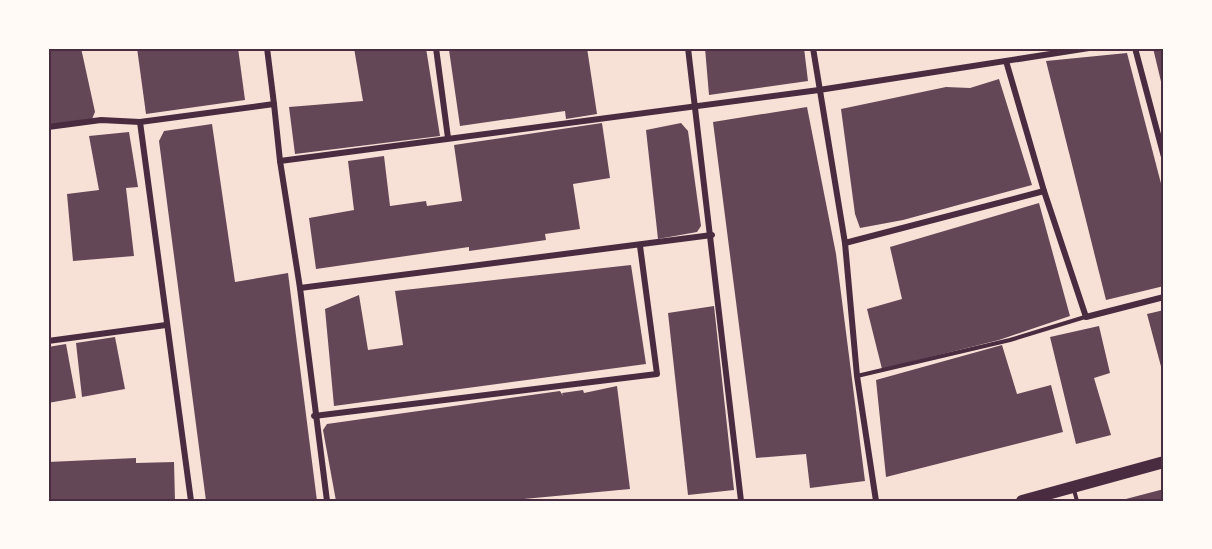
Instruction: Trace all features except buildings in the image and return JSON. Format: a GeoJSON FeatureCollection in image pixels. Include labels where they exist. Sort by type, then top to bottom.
{"type":"FeatureCollection","features":[{"type":"Feature","properties":{"kind":"main road"},"geometry":{"type":"LineString","coordinates":[[1022,501],[1164,462]]}},
{"type":"Feature","properties":{"kind":"street"},"geometry":{"type":"LineString","coordinates":[[267,48],[280,161],[300,288],[314,416],[327,501]]}},
{"type":"Feature","properties":{"kind":"street"},"geometry":{"type":"LineString","coordinates":[[436,48],[448,138]]}},
{"type":"Feature","properties":{"kind":"street"},"geometry":{"type":"LineString","coordinates":[[688,48],[712,235],[741,501]]}},
{"type":"Feature","properties":{"kind":"street"},"geometry":{"type":"LineString","coordinates":[[813,48],[845,243],[857,376],[876,501]]}},
{"type":"Feature","properties":{"kind":"street"},"geometry":{"type":"LineString","coordinates":[[280,161],[819,90],[1089,48]]}},
{"type":"Feature","properties":{"kind":"street"},"geometry":{"type":"LineString","coordinates":[[1135,48],[1164,157]]}},
{"type":"Feature","properties":{"kind":"street"},"geometry":{"type":"LineString","coordinates":[[1006,61],[1044,191],[1086,317],[1164,297]]}},
{"type":"Feature","properties":{"kind":"street"},"geometry":{"type":"LineString","coordinates":[[48,127],[101,120],[140,122],[274,104]]}},
{"type":"Feature","properties":{"kind":"street"},"geometry":{"type":"LineString","coordinates":[[140,122],[191,501]]}},
{"type":"Feature","properties":{"kind":"street"},"geometry":{"type":"LineString","coordinates":[[845,243],[1044,191]]}},
{"type":"Feature","properties":{"kind":"street"},"geometry":{"type":"LineString","coordinates":[[300,288],[712,235]]}},
{"type":"Feature","properties":{"kind":"street"},"geometry":{"type":"LineString","coordinates":[[314,416],[657,374],[640,246]]}},
{"type":"Feature","properties":{"kind":"street"},"geometry":{"type":"LineString","coordinates":[[48,341],[166,325]]}},
{"type":"Feature","properties":{"kind":"lane"},"geometry":{"type":"LineString","coordinates":[[857,376],[1010,340],[1086,317]]}},
{"type":"Feature","properties":{"kind":"lane"},"geometry":{"type":"LineString","coordinates":[[1073,486],[1077,501]]}}]}
